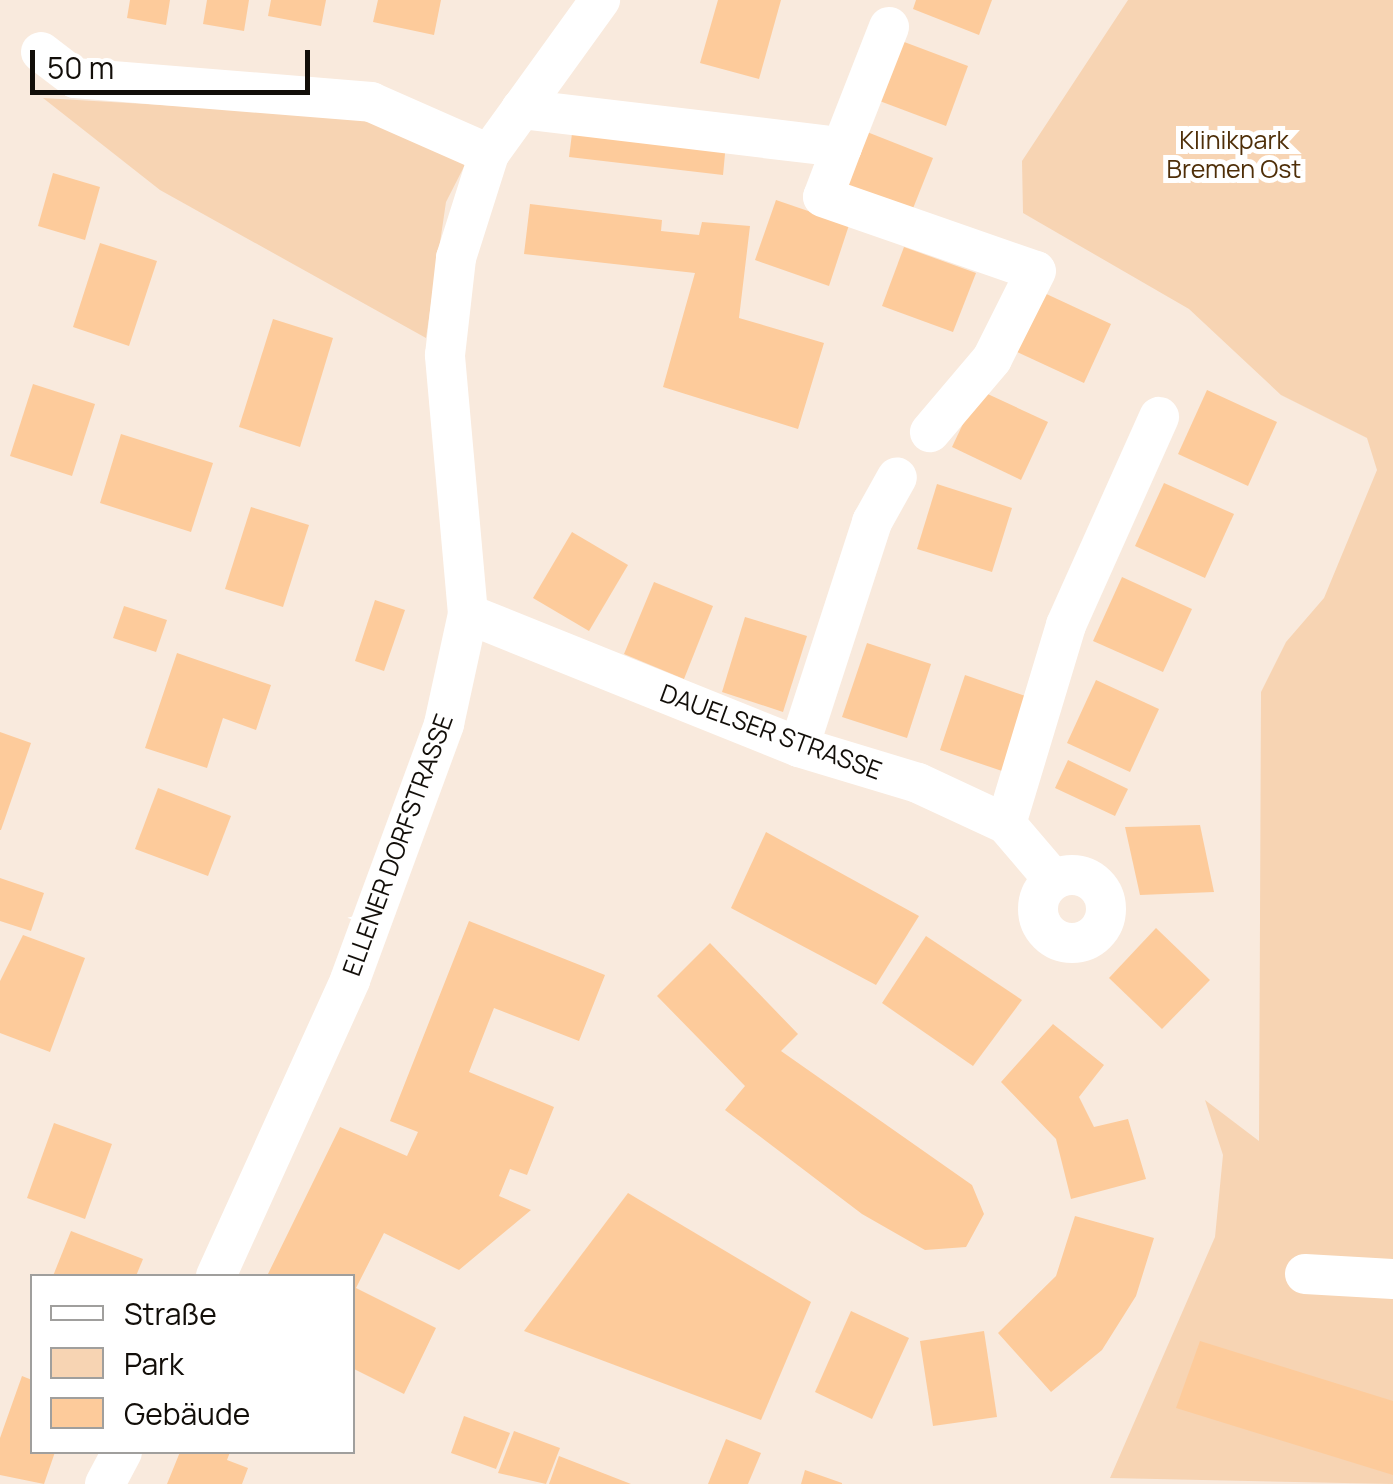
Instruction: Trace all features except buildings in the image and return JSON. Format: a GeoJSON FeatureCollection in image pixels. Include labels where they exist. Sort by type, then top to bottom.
{"type":"FeatureCollection","features":[{"type":"Feature","properties":{"kind":"street","name":"ELLENER DORFSTRASSE"},"geometry":{"type":"LineString","coordinates":[[217,1274],[396,862],[444,724],[468,614],[445,355],[456,258],[489,154],[600,0]]}},
{"type":"Feature","properties":{"kind":"street"},"geometry":{"type":"LineString","coordinates":[[889,27],[823,197],[1036,271],[992,360],[930,432]]}},
{"type":"Feature","properties":{"kind":"street"},"geometry":{"type":"LineString","coordinates":[[40,52],[75,78],[371,102],[489,154]]}},
{"type":"Feature","properties":{"kind":"street"},"geometry":{"type":"LineString","coordinates":[[520,110],[842,147]]}},
{"type":"Feature","properties":{"kind":"street"},"geometry":{"type":"LineString","coordinates":[[1006,824],[1066,625],[1159,418]]}},
{"type":"Feature","properties":{"kind":"street"},"geometry":{"type":"LineString","coordinates":[[798,747],[872,522],[897,477]]}},
{"type":"Feature","properties":{"kind":"street","name":"DAUELSER STRASSE"},"geometry":{"type":"LineString","coordinates":[[468,614],[798,747],[918,783],[1006,824],[1053,879]]}},
{"type":"Feature","properties":{"kind":"street"},"geometry":{"type":"LineString","coordinates":[[1305,1274],[1393,1279]]}},
{"type":"Feature","properties":{"kind":"green space","name":"Klinikpark Bremen Ost"},"geometry":{"type":"Polygon","coordinates":[[[1128,0],[1393,0],[1393,1484],[1110,1478],[1215,1237],[1223,1155],[1205,1100],[1259,1141],[1261,692],[1286,642],[1324,598],[1377,470],[1367,438],[1281,395],[1189,309],[1023,213],[1022,161],[1128,0]]]}},
{"type":"Feature","properties":{"kind":"green space"},"geometry":{"type":"Polygon","coordinates":[[[43,98],[381,118],[471,153],[446,202],[426,338],[160,190],[43,98]]]}}]}
